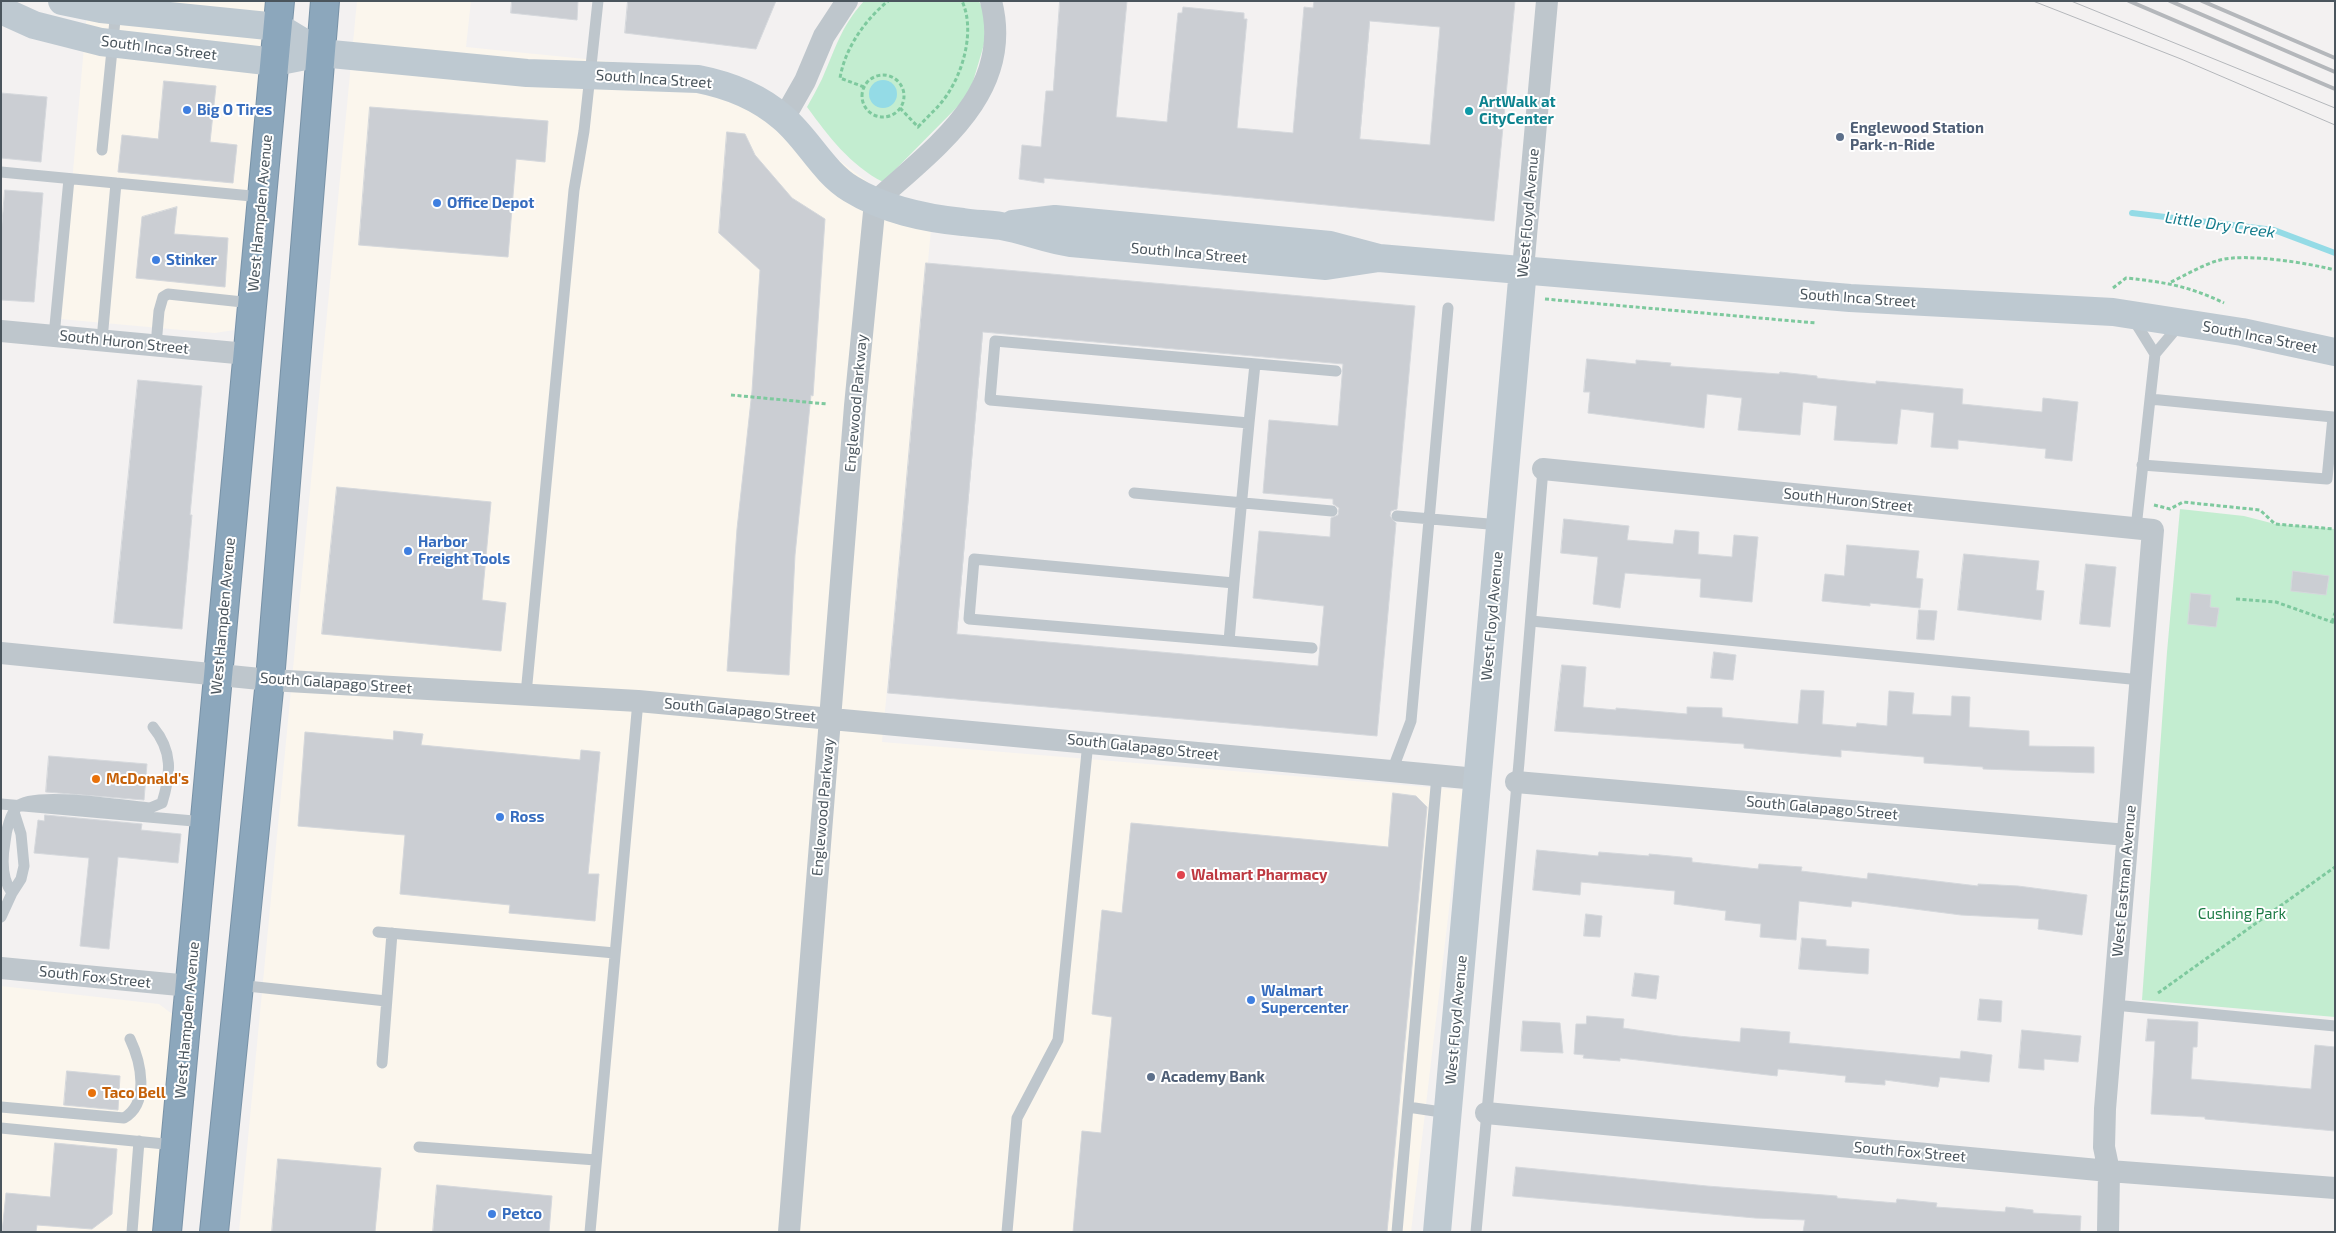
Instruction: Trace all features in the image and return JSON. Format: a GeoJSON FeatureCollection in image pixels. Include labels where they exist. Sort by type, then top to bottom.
{"type":"FeatureCollection","features":[{"type":"Feature","properties":{"kind":"highway"},"geometry":{"type":"LineString","coordinates":[[214,1232],[270,680],[325,1]]}},
{"type":"Feature","properties":{"kind":"highway","name":"West Hampden Avenue"},"geometry":{"type":"LineString","coordinates":[[167,1232],[279,14]]}},
{"type":"Feature","properties":{"kind":"street","name":"South Inca Street"},"geometry":{"type":"LineString","coordinates":[[62,1],[116,6],[279,14],[321,53]]}},
{"type":"Feature","properties":{"kind":"street"},"geometry":{"type":"LineString","coordinates":[[784,118],[806,81],[824,36],[847,1]]}},
{"type":"Feature","properties":{"kind":"street"},"geometry":{"type":"LineString","coordinates":[[875,202],[947,136],[975,104],[988,75],[995,43],[995,17],[991,1]]}},
{"type":"Feature","properties":{"kind":"street","name":"West Floyd Avenue"},"geometry":{"type":"LineString","coordinates":[[1437,1232],[1547,1]]}},
{"type":"Feature","properties":{"kind":"street","name":"South Inca Street"},"geometry":{"type":"LineString","coordinates":[[1,10],[34,25],[113,44],[274,62],[321,53],[480,70],[698,79],[726,84],[750,96],[784,118],[814,154],[849,188],[875,202],[901,212],[934,219],[1002,226],[1055,219],[1330,245],[1379,258],[1850,298],[2068,309],[2182,322],[2335,352]]}},
{"type":"Feature","properties":{"kind":"street","name":"Englewood Parkway"},"geometry":{"type":"LineString","coordinates":[[789,1232],[855,406],[875,202]]}},
{"type":"Feature","properties":{"kind":"street","name":"South Huron Street"},"geometry":{"type":"LineString","coordinates":[[1,331],[247,354]]}},
{"type":"Feature","properties":{"kind":"street","name":"South Huron Street"},"geometry":{"type":"LineString","coordinates":[[1544,469],[2145,529]]}},
{"type":"Feature","properties":{"kind":"street","name":"West Eastman Avenue"},"geometry":{"type":"LineString","coordinates":[[2108,1232],[2109,1171],[2104,1146],[2105,1109],[2141,680],[2145,529]]}},
{"type":"Feature","properties":{"kind":"street","name":"South Galapago Street"},"geometry":{"type":"LineString","coordinates":[[1,653],[270,680],[638,701],[1477,779]]}},
{"type":"Feature","properties":{"kind":"street","name":"South Galapago Street"},"geometry":{"type":"LineString","coordinates":[[1516,782],[2128,835]]}},
{"type":"Feature","properties":{"kind":"street","name":"South Fox Street"},"geometry":{"type":"LineString","coordinates":[[1,968],[190,986]]}},
{"type":"Feature","properties":{"kind":"street","name":"South Fox Street"},"geometry":{"type":"LineString","coordinates":[[1486,1113],[2109,1171],[2335,1188]]}},
{"type":"Feature","properties":{"kind":"lane"},"geometry":{"type":"LineString","coordinates":[[526,694],[574,190],[598,1]]}},
{"type":"Feature","properties":{"kind":"lane"},"geometry":{"type":"LineString","coordinates":[[102,150],[116,6]]}},
{"type":"Feature","properties":{"kind":"lane"},"geometry":{"type":"LineString","coordinates":[[1,172],[262,196]]}},
{"type":"Feature","properties":{"kind":"lane"},"geometry":{"type":"LineString","coordinates":[[54,336],[69,178]]}},
{"type":"Feature","properties":{"kind":"lane"},"geometry":{"type":"LineString","coordinates":[[102,340],[116,183]]}},
{"type":"Feature","properties":{"kind":"lane"},"geometry":{"type":"LineString","coordinates":[[156,345],[159,311],[163,297],[168,294],[252,303]]}},
{"type":"Feature","properties":{"kind":"lane"},"geometry":{"type":"LineString","coordinates":[[1392,771],[1411,721],[1448,308]]}},
{"type":"Feature","properties":{"kind":"lane"},"geometry":{"type":"LineString","coordinates":[[2131,315],[2155,354]]}},
{"type":"Feature","properties":{"kind":"lane"},"geometry":{"type":"LineString","coordinates":[[2145,529],[2142,465],[2155,354],[2182,322]]}},
{"type":"Feature","properties":{"kind":"lane"},"geometry":{"type":"LineString","coordinates":[[1249,423],[990,400],[995,341],[1336,371]]}},
{"type":"Feature","properties":{"kind":"lane"},"geometry":{"type":"LineString","coordinates":[[1229,642],[1255,364]]}},
{"type":"Feature","properties":{"kind":"lane"},"geometry":{"type":"LineString","coordinates":[[2142,465],[2327,479],[2331,447],[2333,417],[2150,399]]}},
{"type":"Feature","properties":{"kind":"lane"},"geometry":{"type":"LineString","coordinates":[[1476,1232],[1544,469]]}},
{"type":"Feature","properties":{"kind":"lane"},"geometry":{"type":"LineString","coordinates":[[1134,493],[1332,511]]}},
{"type":"Feature","properties":{"kind":"lane"},"geometry":{"type":"LineString","coordinates":[[1397,516],[1500,525]]}},
{"type":"Feature","properties":{"kind":"lane"},"geometry":{"type":"LineString","coordinates":[[1234,583],[974,559],[969,620],[1312,648]]}},
{"type":"Feature","properties":{"kind":"lane"},"geometry":{"type":"LineString","coordinates":[[1531,620],[2141,680]]}},
{"type":"Feature","properties":{"kind":"lane"},"geometry":{"type":"LineString","coordinates":[[590,1232],[638,701]]}},
{"type":"Feature","properties":{"kind":"lane"},"geometry":{"type":"LineString","coordinates":[[12,893],[5,884],[4,850],[6,831],[16,809],[26,800],[58,799],[150,808],[162,803],[167,786],[169,761],[164,740],[153,727]]}},
{"type":"Feature","properties":{"kind":"lane"},"geometry":{"type":"LineString","coordinates":[[1008,1232],[1017,1118],[1058,1040],[1088,742]]}},
{"type":"Feature","properties":{"kind":"lane"},"geometry":{"type":"LineString","coordinates":[[1397,1232],[1437,775]]}},
{"type":"Feature","properties":{"kind":"lane"},"geometry":{"type":"LineString","coordinates":[[4,803],[16,809],[205,822]]}},
{"type":"Feature","properties":{"kind":"lane"},"geometry":{"type":"LineString","coordinates":[[1,917],[21,879],[24,852],[16,809]]}},
{"type":"Feature","properties":{"kind":"lane"},"geometry":{"type":"LineString","coordinates":[[378,932],[615,953]]}},
{"type":"Feature","properties":{"kind":"lane"},"geometry":{"type":"LineString","coordinates":[[382,1063],[392,933]]}},
{"type":"Feature","properties":{"kind":"lane"},"geometry":{"type":"LineString","coordinates":[[238,985],[386,1001]]}},
{"type":"Feature","properties":{"kind":"lane"},"geometry":{"type":"LineString","coordinates":[[2114,1005],[2335,1026]]}},
{"type":"Feature","properties":{"kind":"lane"},"geometry":{"type":"LineString","coordinates":[[1,1107],[124,1118],[136,1108],[141,1071],[130,1039]]}},
{"type":"Feature","properties":{"kind":"lane"},"geometry":{"type":"LineString","coordinates":[[1408,1107],[1448,1113]]}},
{"type":"Feature","properties":{"kind":"lane"},"geometry":{"type":"LineString","coordinates":[[1,1128],[175,1144]]}},
{"type":"Feature","properties":{"kind":"lane"},"geometry":{"type":"LineString","coordinates":[[132,1232],[140,1141]]}},
{"type":"Feature","properties":{"kind":"lane"},"geometry":{"type":"LineString","coordinates":[[420,1148],[596,1160]]}},
{"type":"Feature","properties":{"kind":"path"},"geometry":{"type":"LineString","coordinates":[[864,87],[840,78],[841,69],[859,33],[878,9],[888,1]]}},
{"type":"Feature","properties":{"kind":"path"},"geometry":{"type":"LineString","coordinates":[[900,108],[918,127],[952,86],[968,38],[969,22],[962,1]]}},
{"type":"Feature","properties":{"kind":"path"},"geometry":{"type":"LineString","coordinates":[[888,75],[894,78],[903,88],[903,102],[900,108],[889,116],[875,115],[865,106],[863,100],[864,87],[874,76],[888,75]]}},
{"type":"Feature","properties":{"kind":"path"},"geometry":{"type":"LineString","coordinates":[[2170,283],[2220,260],[2261,259],[2313,265],[2335,270]]}},
{"type":"Feature","properties":{"kind":"path"},"geometry":{"type":"LineString","coordinates":[[2109,292],[2126,278],[2170,283],[2202,292],[2225,304]]}},
{"type":"Feature","properties":{"kind":"path"},"geometry":{"type":"LineString","coordinates":[[1552,300],[1816,322]]}},
{"type":"Feature","properties":{"kind":"path"},"geometry":{"type":"LineString","coordinates":[[731,395],[828,404]]}},
{"type":"Feature","properties":{"kind":"path"},"geometry":{"type":"LineString","coordinates":[[2170,509],[2183,502],[2260,510],[2275,524],[2335,529]]}},
{"type":"Feature","properties":{"kind":"path"},"geometry":{"type":"LineString","coordinates":[[2236,598],[2276,602],[2333,623],[2335,613]]}},
{"type":"Feature","properties":{"kind":"path"},"geometry":{"type":"LineString","coordinates":[[2137,1008],[2335,867]]}},
{"type":"Feature","properties":{"kind":"shaded area"},"geometry":{"type":"Polygon","coordinates":[[[88,1],[266,1],[234,330],[215,333],[60,319],[88,1]]]}},
{"type":"Feature","properties":{"kind":"shaded area"},"geometry":{"type":"Polygon","coordinates":[[[357,1],[471,1],[466,47],[724,73],[931,230],[882,742],[1463,790],[1411,1232],[239,1232],[357,1]]]}},
{"type":"Feature","properties":{"kind":"shaded area"},"geometry":{"type":"Polygon","coordinates":[[[1,986],[159,1004],[176,1017],[154,1232],[1,1232],[1,986]]]}},
{"type":"Feature","properties":{"kind":"green space"},"geometry":{"type":"Polygon","coordinates":[[[864,1],[979,1],[984,12],[985,41],[969,95],[883,182],[850,159],[807,107],[822,79],[844,29],[864,1]]]}},
{"type":"Feature","properties":{"kind":"green space","name":"Cushing Park"},"geometry":{"type":"Polygon","coordinates":[[[2180,509],[2244,516],[2275,524],[2335,529],[2335,1017],[2142,1000],[2167,652],[2180,509]]]}},
{"type":"Feature","properties":{"kind":"water"},"geometry":{"type":"Polygon","coordinates":[[[883,80],[893,84],[897,94],[893,104],[883,108],[873,104],[869,94],[873,84],[883,80]]]}},
{"type":"Feature","properties":{"kind":"building"},"geometry":{"type":"Polygon","coordinates":[[[512,1],[578,1],[577,20],[511,13],[512,1]]]}},
{"type":"Feature","properties":{"kind":"building"},"geometry":{"type":"Polygon","coordinates":[[[628,1],[776,1],[756,49],[625,33],[628,1]]]}},
{"type":"Feature","properties":{"kind":"building","name":"ArtWalk at CityCenter"},"geometry":{"type":"Polygon","coordinates":[[[1060,1],[1127,1],[1116,117],[1167,122],[1178,13],[1182,13],[1183,7],[1244,13],[1244,19],[1247,19],[1237,128],[1293,133],[1304,7],[1313,8],[1314,1],[1515,1],[1494,221],[1044,178],[1044,183],[1019,179],[1022,145],[1041,147],[1046,91],[1053,91],[1060,1]],[[1370,21],[1360,139],[1430,145],[1440,27],[1370,21]]]}},
{"type":"Feature","properties":{"kind":"building","name":"Big O Tires"},"geometry":{"type":"Polygon","coordinates":[[[164,81],[216,86],[210,142],[237,145],[233,183],[118,172],[122,135],[158,139],[164,81]]]}},
{"type":"Feature","properties":{"kind":"building"},"geometry":{"type":"Polygon","coordinates":[[[1,93],[47,97],[41,162],[1,158],[1,93]]]}},
{"type":"Feature","properties":{"kind":"building","name":"Office Depot"},"geometry":{"type":"Polygon","coordinates":[[[370,107],[548,121],[545,162],[516,159],[508,257],[359,245],[370,107]]]}},
{"type":"Feature","properties":{"kind":"building"},"geometry":{"type":"Polygon","coordinates":[[[727,132],[745,134],[755,155],[792,198],[825,219],[813,396],[811,395],[795,555],[789,675],[727,671],[737,529],[752,391],[760,270],[719,233],[727,132]]]}},
{"type":"Feature","properties":{"kind":"building"},"geometry":{"type":"Polygon","coordinates":[[[5,190],[43,193],[34,302],[1,300],[1,235],[5,190]]]}},
{"type":"Feature","properties":{"kind":"building"},"geometry":{"type":"Polygon","coordinates":[[[177,207],[174,234],[228,238],[225,287],[136,278],[142,217],[177,207]]]}},
{"type":"Feature","properties":{"kind":"building"},"geometry":{"type":"Polygon","coordinates":[[[926,263],[1415,306],[1397,509],[1391,511],[1390,516],[1396,523],[1377,736],[888,693],[926,263]],[[983,332],[957,634],[1318,666],[1324,606],[1253,598],[1259,531],[1330,537],[1331,518],[1338,515],[1339,508],[1333,504],[1333,499],[1263,493],[1269,420],[1338,426],[1343,364],[983,332]]]}},
{"type":"Feature","properties":{"kind":"building"},"geometry":{"type":"Polygon","coordinates":[[[1587,359],[1636,364],[1636,360],[1671,363],[1670,366],[1779,374],[1780,372],[1876,384],[1876,381],[1963,389],[1962,404],[2042,412],[2043,398],[2078,402],[2072,461],[2045,458],[2046,449],[1958,440],[1958,449],[1931,447],[1934,413],[1901,409],[1897,444],[1834,440],[1837,406],[1803,402],[1800,435],[1738,430],[1742,398],[1707,394],[1704,428],[1588,413],[1590,392],[1584,392],[1587,359]]]}},
{"type":"Feature","properties":{"kind":"building"},"geometry":{"type":"Polygon","coordinates":[[[138,380],[202,386],[182,629],[114,623],[138,380]]]}},
{"type":"Feature","properties":{"kind":"building","name":"Harbor Freight Tools"},"geometry":{"type":"Polygon","coordinates":[[[337,487],[491,502],[482,600],[506,603],[501,651],[322,634],[337,487]]]}},
{"type":"Feature","properties":{"kind":"building"},"geometry":{"type":"Polygon","coordinates":[[[1564,519],[1629,526],[1627,540],[1673,544],[1675,530],[1699,532],[1698,554],[1732,557],[1734,535],[1758,537],[1752,602],[1700,597],[1701,579],[1625,573],[1620,608],[1593,604],[1598,557],[1561,553],[1564,519]]]}},
{"type":"Feature","properties":{"kind":"building"},"geometry":{"type":"Polygon","coordinates":[[[1847,545],[1919,551],[1916,578],[1923,579],[1920,608],[1870,603],[1870,606],[1822,601],[1825,574],[1844,576],[1847,545]]]}},
{"type":"Feature","properties":{"kind":"building"},"geometry":{"type":"Polygon","coordinates":[[[1964,554],[2039,561],[2036,590],[2044,591],[2041,620],[1958,610],[1964,554]]]}},
{"type":"Feature","properties":{"kind":"building"},"geometry":{"type":"Polygon","coordinates":[[[2086,564],[2116,567],[2110,627],[2080,624],[2086,564]]]}},
{"type":"Feature","properties":{"kind":"building"},"geometry":{"type":"Polygon","coordinates":[[[2293,571],[2329,576],[2326,595],[2291,591],[2293,571]]]}},
{"type":"Feature","properties":{"kind":"building"},"geometry":{"type":"Polygon","coordinates":[[[2191,593],[2211,595],[2210,607],[2219,608],[2216,627],[2188,624],[2191,593]]]}},
{"type":"Feature","properties":{"kind":"building"},"geometry":{"type":"Polygon","coordinates":[[[1919,610],[1937,611],[1934,640],[1917,639],[1919,610]]]}},
{"type":"Feature","properties":{"kind":"building"},"geometry":{"type":"Polygon","coordinates":[[[1714,652],[1736,655],[1733,680],[1711,678],[1714,652]]]}},
{"type":"Feature","properties":{"kind":"building"},"geometry":{"type":"Polygon","coordinates":[[[1562,665],[1586,667],[1583,707],[1616,710],[1616,708],[1687,714],[1687,707],[1722,708],[1722,717],[1798,724],[1801,690],[1824,691],[1822,724],[1856,727],[1857,723],[1887,726],[1889,691],[1914,693],[1912,714],[1951,716],[1952,696],[1970,697],[1969,727],[2029,731],[2029,746],[2094,747],[2094,773],[1983,769],[1983,767],[1924,763],[1924,757],[1841,750],[1841,757],[1744,748],[1744,744],[1555,731],[1562,665]]]}},
{"type":"Feature","properties":{"kind":"building","name":"Ross"},"geometry":{"type":"Polygon","coordinates":[[[394,731],[423,734],[421,745],[580,760],[581,750],[600,752],[588,874],[599,874],[595,921],[509,913],[510,905],[400,894],[405,835],[298,826],[305,732],[393,740],[394,731]]]}},
{"type":"Feature","properties":{"kind":"building","name":"McDonald's"},"geometry":{"type":"Polygon","coordinates":[[[49,756],[147,764],[144,800],[46,792],[49,756]]]}},
{"type":"Feature","properties":{"kind":"building","name":"Walmart Supercenter"},"geometry":{"type":"Polygon","coordinates":[[[1393,793],[1416,796],[1427,807],[1387,1232],[1073,1232],[1082,1131],[1101,1133],[1112,1017],[1092,1014],[1102,910],[1122,913],[1131,823],[1388,847],[1393,793]]]}},
{"type":"Feature","properties":{"kind":"building"},"geometry":{"type":"Polygon","coordinates":[[[45,815],[142,824],[141,830],[181,834],[178,863],[118,857],[109,949],[80,946],[89,858],[34,853],[38,820],[44,821],[45,815]]]}},
{"type":"Feature","properties":{"kind":"building"},"geometry":{"type":"Polygon","coordinates":[[[1537,850],[1598,856],[1599,852],[1649,856],[1649,854],[1692,858],[1692,862],[1758,869],[1759,864],[1802,867],[1801,871],[1867,879],[1868,873],[1978,886],[1978,884],[2018,886],[2087,895],[2082,935],[2038,929],[2039,919],[1961,915],[1852,901],[1851,907],[1799,901],[1796,940],[1760,937],[1761,924],[1725,920],[1726,911],[1674,904],[1675,891],[1581,882],[1580,895],[1533,890],[1537,850]]]}},
{"type":"Feature","properties":{"kind":"building"},"geometry":{"type":"Polygon","coordinates":[[[1586,914],[1602,916],[1600,937],[1584,936],[1586,914]]]}},
{"type":"Feature","properties":{"kind":"building"},"geometry":{"type":"Polygon","coordinates":[[[1802,938],[1826,940],[1826,946],[1869,949],[1868,974],[1799,969],[1802,938]]]}},
{"type":"Feature","properties":{"kind":"building"},"geometry":{"type":"Polygon","coordinates":[[[1635,973],[1659,976],[1656,999],[1632,996],[1635,973]]]}},
{"type":"Feature","properties":{"kind":"building"},"geometry":{"type":"Polygon","coordinates":[[[1980,999],[2002,1001],[2001,1022],[1978,1020],[1980,999]]]}},
{"type":"Feature","properties":{"kind":"building"},"geometry":{"type":"Polygon","coordinates":[[[1587,1016],[1624,1019],[1623,1028],[1740,1042],[1741,1028],[1790,1032],[1789,1043],[1960,1059],[1961,1051],[1992,1055],[1989,1082],[1940,1077],[1938,1087],[1885,1080],[1885,1085],[1845,1082],[1846,1076],[1778,1069],[1777,1076],[1620,1058],[1620,1061],[1583,1058],[1584,1055],[1574,1054],[1576,1024],[1586,1024],[1587,1016]]]}},
{"type":"Feature","properties":{"kind":"building"},"geometry":{"type":"Polygon","coordinates":[[[2148,1019],[2198,1022],[2197,1047],[2193,1047],[2191,1079],[2311,1089],[2315,1045],[2335,1047],[2335,1131],[2205,1119],[2205,1117],[2151,1114],[2155,1041],[2146,1041],[2148,1019]]]}},
{"type":"Feature","properties":{"kind":"building"},"geometry":{"type":"Polygon","coordinates":[[[1523,1021],[1560,1023],[1563,1053],[1521,1051],[1523,1021]]]}},
{"type":"Feature","properties":{"kind":"building"},"geometry":{"type":"Polygon","coordinates":[[[2022,1030],[2081,1036],[2078,1062],[2044,1059],[2044,1070],[2019,1068],[2022,1030]]]}},
{"type":"Feature","properties":{"kind":"building","name":"Taco Bell"},"geometry":{"type":"Polygon","coordinates":[[[67,1071],[120,1076],[118,1110],[64,1105],[67,1071]]]}},
{"type":"Feature","properties":{"kind":"building"},"geometry":{"type":"Polygon","coordinates":[[[55,1143],[117,1149],[112,1214],[92,1229],[37,1225],[36,1232],[2,1232],[6,1193],[50,1197],[55,1143]]]}},
{"type":"Feature","properties":{"kind":"building"},"geometry":{"type":"Polygon","coordinates":[[[278,1159],[381,1168],[375,1232],[272,1232],[278,1159]]]}},
{"type":"Feature","properties":{"kind":"building"},"geometry":{"type":"Polygon","coordinates":[[[1516,1167],[1896,1203],[1897,1199],[1937,1203],[1936,1207],[2005,1212],[2006,1207],[2033,1210],[2033,1213],[2081,1216],[2080,1232],[1803,1232],[1805,1220],[1755,1218],[1513,1196],[1516,1167]]]}},
{"type":"Feature","properties":{"kind":"building","name":"Petco"},"geometry":{"type":"Polygon","coordinates":[[[437,1185],[552,1196],[549,1232],[433,1232],[437,1185]]]}},
{"type":"Feature","properties":{"kind":"waterway","name":"Little Dry Creek"},"geometry":{"type":"LineString","coordinates":[[2132,213],[2274,230],[2335,253]]}},
{"type":"Feature","properties":{"kind":"tram line"},"geometry":{"type":"LineString","coordinates":[[2033,1],[2181,59],[2335,125]]}},
{"type":"Feature","properties":{"kind":"tram line"},"geometry":{"type":"LineString","coordinates":[[2071,1],[2335,108]]}},
{"type":"Feature","properties":{"kind":"railway"},"geometry":{"type":"LineString","coordinates":[[2129,1],[2335,89]]}},
{"type":"Feature","properties":{"kind":"railway"},"geometry":{"type":"LineString","coordinates":[[2170,1],[2335,72]]}},
{"type":"Feature","properties":{"kind":"railway"},"geometry":{"type":"LineString","coordinates":[[2202,1],[2335,58]]}},
{"type":"Feature","properties":{"kind":"place","name":"Big O Tires"},"geometry":{"type":"Point","coordinates":[187,110]}},
{"type":"Feature","properties":{"kind":"place","name":"ArtWalk at CityCenter"},"geometry":{"type":"Point","coordinates":[1469,111]}},
{"type":"Feature","properties":{"kind":"place","name":"Englewood Station Park-n-Ride"},"geometry":{"type":"Point","coordinates":[1840,137]}},
{"type":"Feature","properties":{"kind":"place","name":"Office Depot"},"geometry":{"type":"Point","coordinates":[437,203]}},
{"type":"Feature","properties":{"kind":"place","name":"Stinker"},"geometry":{"type":"Point","coordinates":[156,260]}},
{"type":"Feature","properties":{"kind":"place","name":"Harbor Freight Tools"},"geometry":{"type":"Point","coordinates":[408,551]}},
{"type":"Feature","properties":{"kind":"place","name":"McDonald's"},"geometry":{"type":"Point","coordinates":[96,779]}},
{"type":"Feature","properties":{"kind":"place","name":"Ross"},"geometry":{"type":"Point","coordinates":[500,817]}},
{"type":"Feature","properties":{"kind":"place","name":"Walmart Pharmacy"},"geometry":{"type":"Point","coordinates":[1181,875]}},
{"type":"Feature","properties":{"kind":"place","name":"Walmart Supercenter"},"geometry":{"type":"Point","coordinates":[1251,1000]}},
{"type":"Feature","properties":{"kind":"place","name":"Academy Bank"},"geometry":{"type":"Point","coordinates":[1151,1077]}},
{"type":"Feature","properties":{"kind":"place","name":"Taco Bell"},"geometry":{"type":"Point","coordinates":[92,1093]}},
{"type":"Feature","properties":{"kind":"place","name":"Petco"},"geometry":{"type":"Point","coordinates":[492,1214]}}]}
